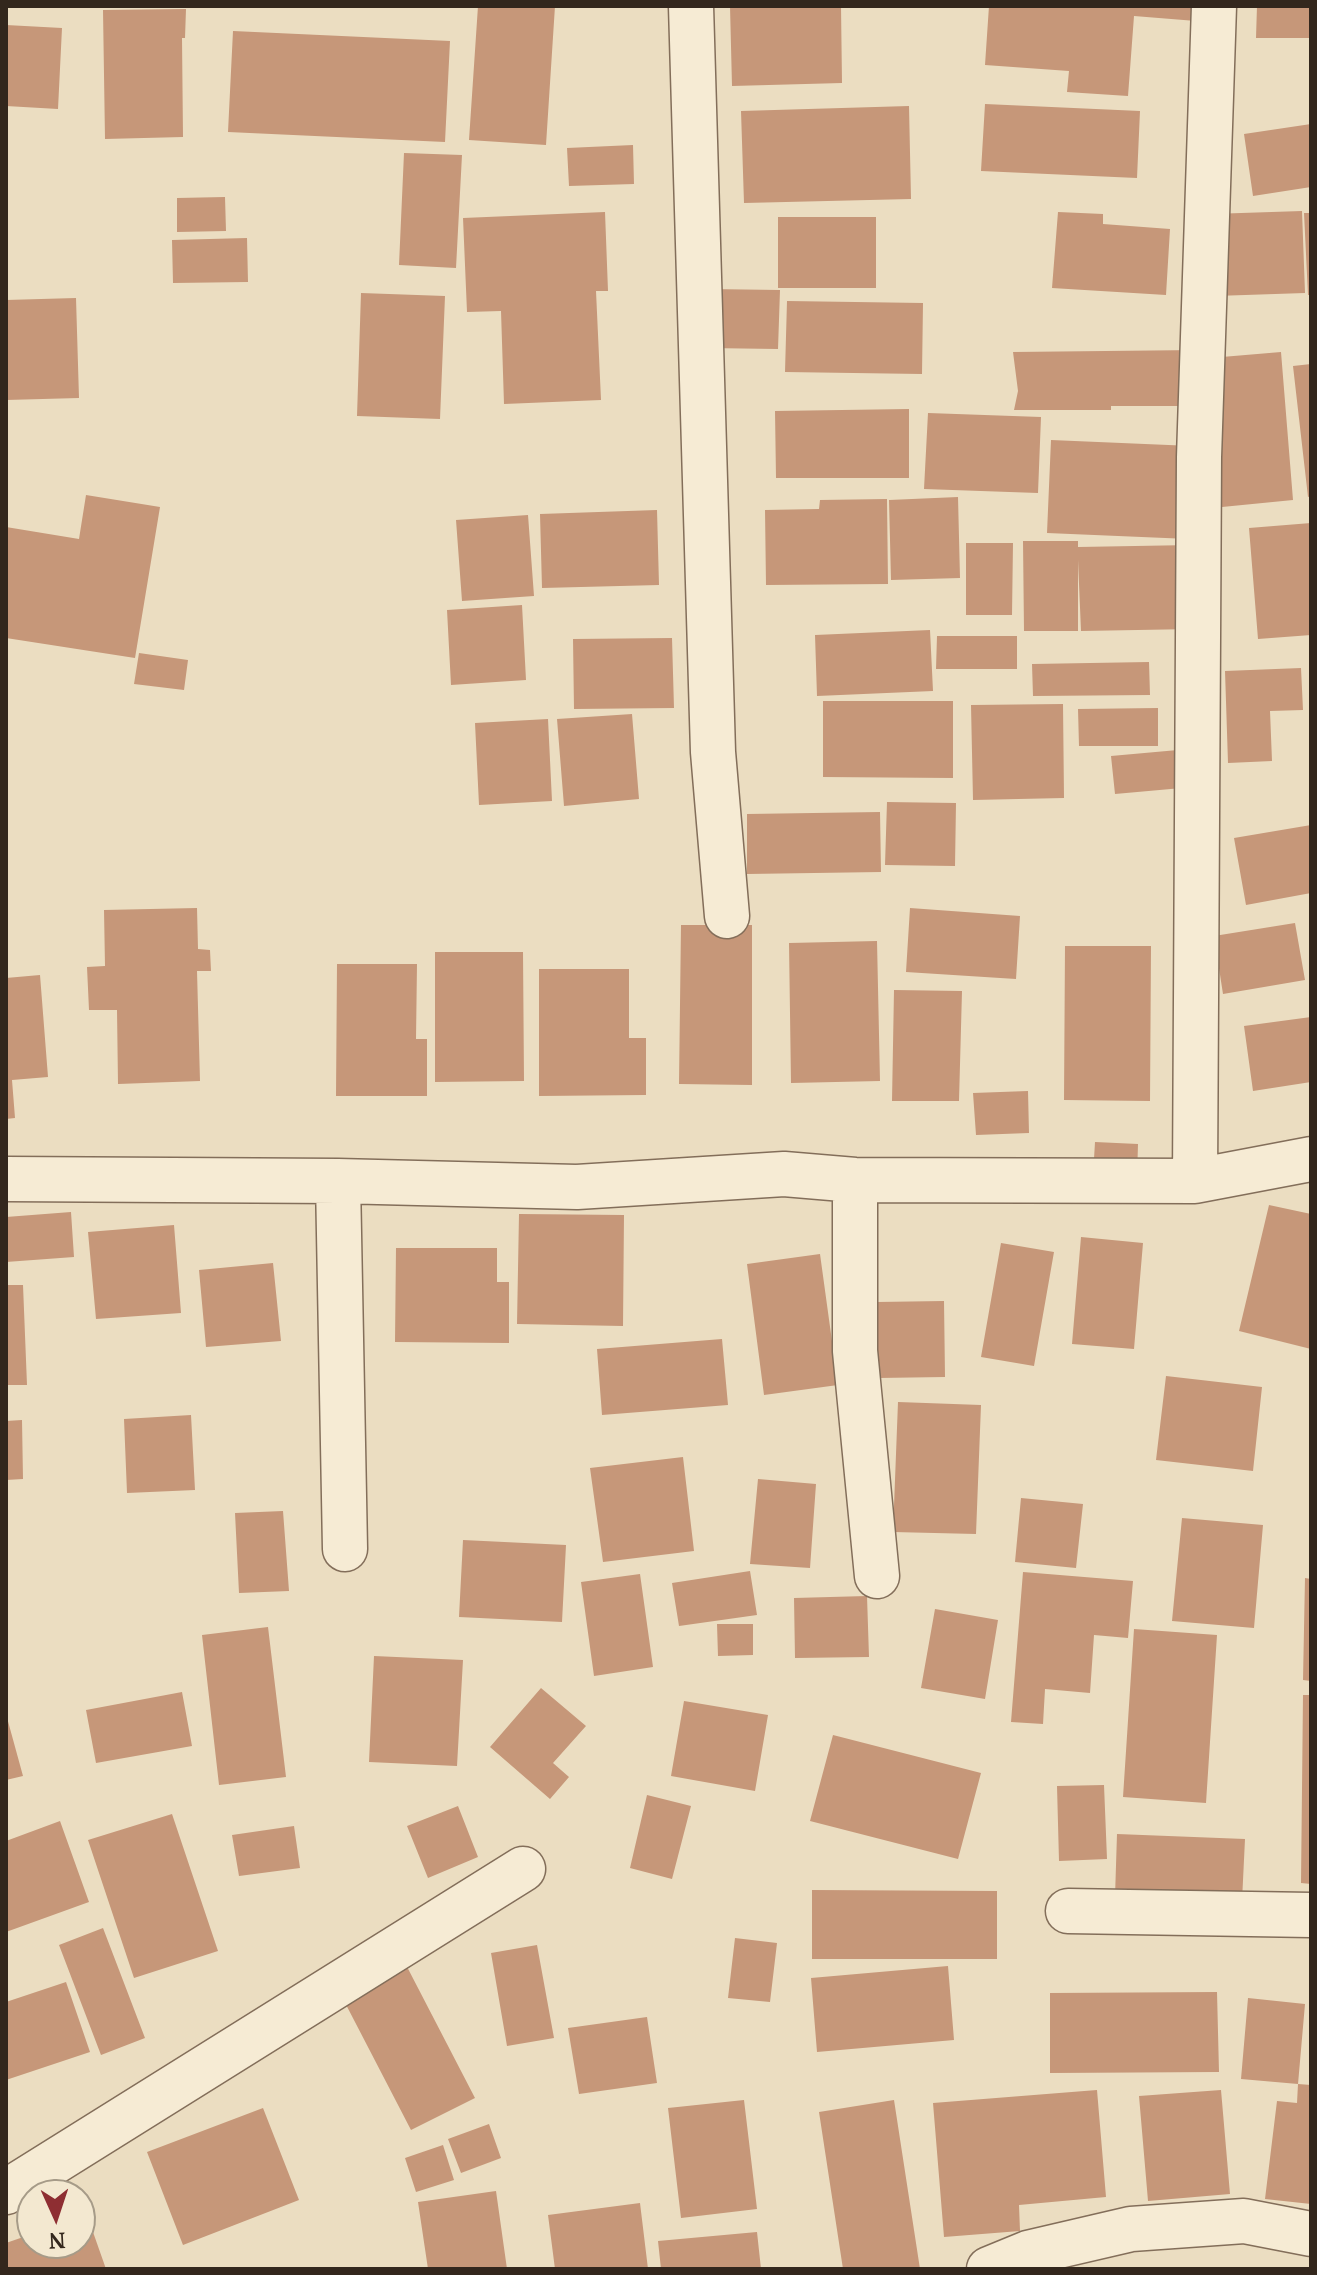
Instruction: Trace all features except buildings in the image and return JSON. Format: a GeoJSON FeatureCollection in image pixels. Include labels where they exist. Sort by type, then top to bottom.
{"type":"FeatureCollection","features":[{"type":"Feature","properties":{"kind":"street"},"geometry":{"type":"LineString","coordinates":[[691,6],[713,752],[727,916]]}},
{"type":"Feature","properties":{"kind":"street"},"geometry":{"type":"LineString","coordinates":[[1195,1181],[1199,457],[1214,6]]}},
{"type":"Feature","properties":{"kind":"street"},"geometry":{"type":"LineString","coordinates":[[6,1179],[338,1181],[577,1187],[784,1174],[855,1180],[1195,1181],[1311,1159]]}},
{"type":"Feature","properties":{"kind":"street"},"geometry":{"type":"LineString","coordinates":[[855,1180],[855,1351],[877,1576]]}},
{"type":"Feature","properties":{"kind":"street"},"geometry":{"type":"LineString","coordinates":[[338,1181],[345,1549]]}},
{"type":"Feature","properties":{"kind":"street"},"geometry":{"type":"LineString","coordinates":[[6,2192],[523,1869]]}},
{"type":"Feature","properties":{"kind":"street"},"geometry":{"type":"LineString","coordinates":[[1068,1911],[1311,1915]]}},
{"type":"Feature","properties":{"kind":"street"},"geometry":{"type":"LineString","coordinates":[[989,2269],[1028,2253],[1131,2229],[1244,2221],[1311,2234]]}}]}
